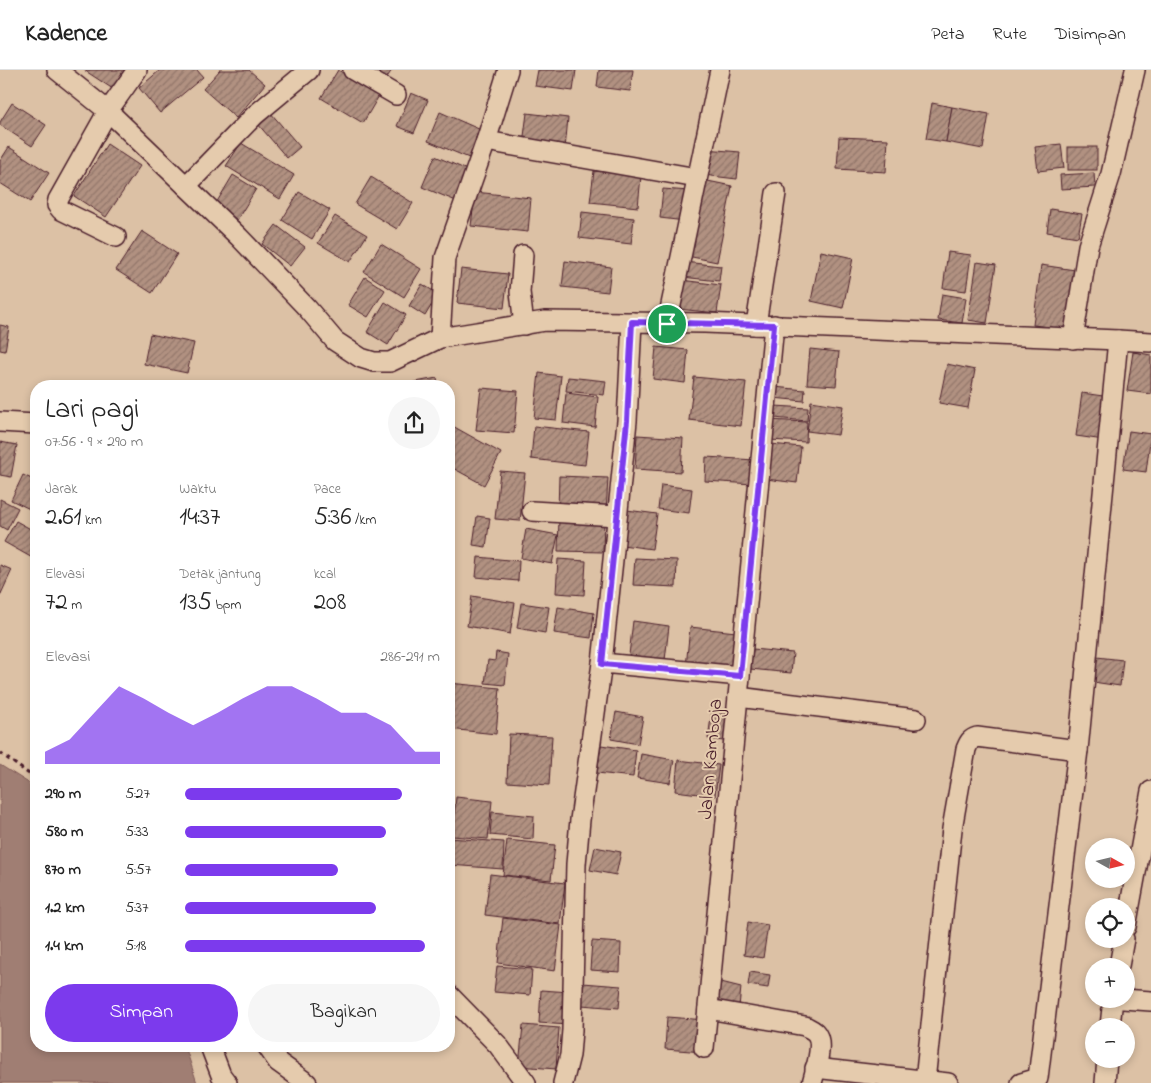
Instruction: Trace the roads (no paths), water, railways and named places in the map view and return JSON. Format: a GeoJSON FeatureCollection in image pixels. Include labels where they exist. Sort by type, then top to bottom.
{"type":"FeatureCollection","features":[{"type":"Feature","properties":{"kind":"street"},"geometry":{"type":"LineString","coordinates":[[57,70],[108,111],[186,186],[308,308],[335,341],[361,358],[374,362],[390,362],[406,356],[440,338],[545,321],[765,325],[1151,342]]}},
{"type":"Feature","properties":{"kind":"street"},"geometry":{"type":"LineString","coordinates":[[116,237],[61,210],[57,205],[58,200],[108,111],[137,70]]}},
{"type":"Feature","properties":{"kind":"street"},"geometry":{"type":"LineString","coordinates":[[186,186],[255,115],[309,70]]}},
{"type":"Feature","properties":{"kind":"street"},"geometry":{"type":"LineString","coordinates":[[352,70],[396,95]]}},
{"type":"Feature","properties":{"kind":"street"},"geometry":{"type":"LineString","coordinates":[[440,338],[445,258],[486,141],[508,70]]}},
{"type":"Feature","properties":{"kind":"street"},"geometry":{"type":"LineString","coordinates":[[667,324],[720,70]]}},
{"type":"Feature","properties":{"kind":"street"},"geometry":{"type":"LineString","coordinates":[[1073,338],[1088,246],[1111,174],[1135,70]]}},
{"type":"Feature","properties":{"kind":"street"},"geometry":{"type":"LineString","coordinates":[[486,141],[697,178]]}},
{"type":"Feature","properties":{"kind":"street","name":"Jalan Kamboja"},"geometry":{"type":"LineString","coordinates":[[704,1048],[740,676],[776,192]]}},
{"type":"Feature","properties":{"kind":"street"},"geometry":{"type":"LineString","coordinates":[[523,254],[520,292],[524,325]]}},
{"type":"Feature","properties":{"kind":"street"},"geometry":{"type":"LineString","coordinates":[[563,1083],[570,1055],[572,1030],[576,864],[580,820],[602,664],[627,421],[632,322]]}},
{"type":"Feature","properties":{"kind":"street"},"geometry":{"type":"LineString","coordinates":[[1021,1083],[1038,1078],[1078,750],[1118,340]]}},
{"type":"Feature","properties":{"kind":"street"},"geometry":{"type":"LineString","coordinates":[[0,422],[30,424]]}},
{"type":"Feature","properties":{"kind":"street"},"geometry":{"type":"LineString","coordinates":[[532,511],[617,516]]}},
{"type":"Feature","properties":{"kind":"street"},"geometry":{"type":"LineString","coordinates":[[602,664],[740,676]]}},
{"type":"Feature","properties":{"kind":"street"},"geometry":{"type":"LineString","coordinates":[[738,697],[916,719]]}},
{"type":"Feature","properties":{"kind":"street"},"geometry":{"type":"LineString","coordinates":[[926,1080],[952,829],[966,749],[969,742],[971,739],[978,737],[988,737],[1078,750]]}},
{"type":"Feature","properties":{"kind":"street"},"geometry":{"type":"LineString","coordinates":[[1131,898],[1151,791]]}},
{"type":"Feature","properties":{"kind":"street"},"geometry":{"type":"LineString","coordinates":[[1135,1000],[1151,1001]]}},
{"type":"Feature","properties":{"kind":"street"},"geometry":{"type":"LineString","coordinates":[[455,1001],[498,1045],[526,1083]]}},
{"type":"Feature","properties":{"kind":"street"},"geometry":{"type":"LineString","coordinates":[[708,1009],[804,1026],[814,1030],[818,1035],[820,1047],[814,1076],[926,1080],[948,1083]]}},
{"type":"Feature","properties":{"kind":"street"},"geometry":{"type":"LineString","coordinates":[[212,1052],[221,1075],[227,1083]]}},
{"type":"Feature","properties":{"kind":"street"},"geometry":{"type":"LineString","coordinates":[[271,1052],[278,1062],[307,1083]]}},
{"type":"Feature","properties":{"kind":"street"},"geometry":{"type":"LineString","coordinates":[[1104,1083],[1106,1068]]}}]}
